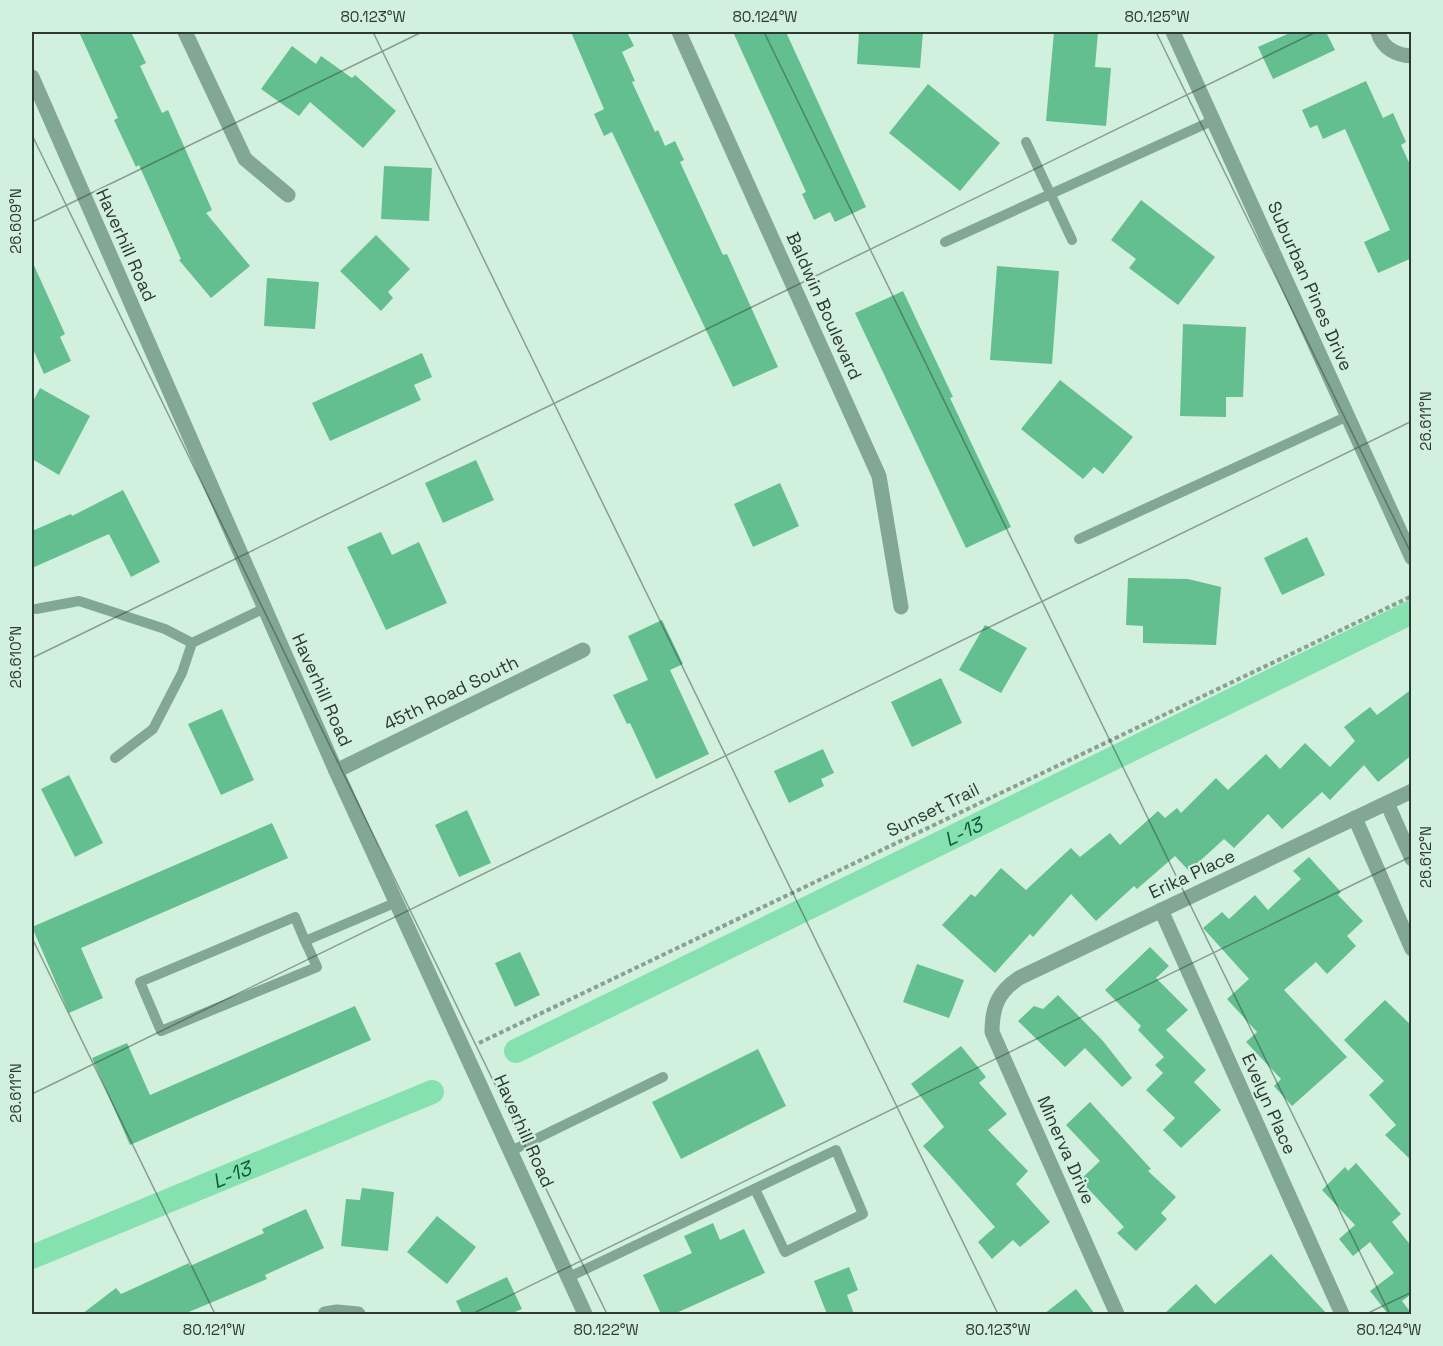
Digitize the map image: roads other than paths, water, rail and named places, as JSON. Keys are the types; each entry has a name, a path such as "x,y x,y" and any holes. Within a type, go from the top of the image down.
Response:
{"street":[{"path":"185,32 246,159 288,195"},
{"name":"Baldwin Boulevard","path":"679,32 879,476 901,607"},
{"name":"Suburban Pines Drive","path":"1173,32 1412,558"},
{"path":"1378,32 1392,52 1412,56"},
{"name":"Haverhill Road","path":"32,76 336,771 585,1314"},
{"name":"45th Road South","path":"336,771 583,650"},
{"name":"Erika Place","path":"996,1000 1005,987 1019,978 1412,791"},
{"path":"1387,803 1412,859"},
{"path":"1355,818 1412,949"},
{"name":"Evelyn Place","path":"1161,910 1342,1314"},
{"name":"Minerva Drive","path":"996,1000 992,1016 992,1032 1117,1314"},
{"path":"325,1314 337,1312 357,1314"}],"lane":[{"path":"945,242 1214,120"},
{"path":"1026,142 1072,240"},
{"path":"1079,539 1348,416"},
{"path":"36,609 79,601 165,629 192,643"},
{"path":"115,759 153,729 182,674 192,643 265,608"},
{"path":"305,941 397,902"},
{"path":"295,917 305,941 317,967 161,1031 140,982 295,917"},
{"path":"511,1151 663,1077"},
{"path":"569,1277 836,1150 863,1214 784,1252 755,1189"}],"waterway":[{"name":"L-13","path":"516,1051 1412,612"},
{"name":"L-13","path":"32,1257 432,1092"}]}
